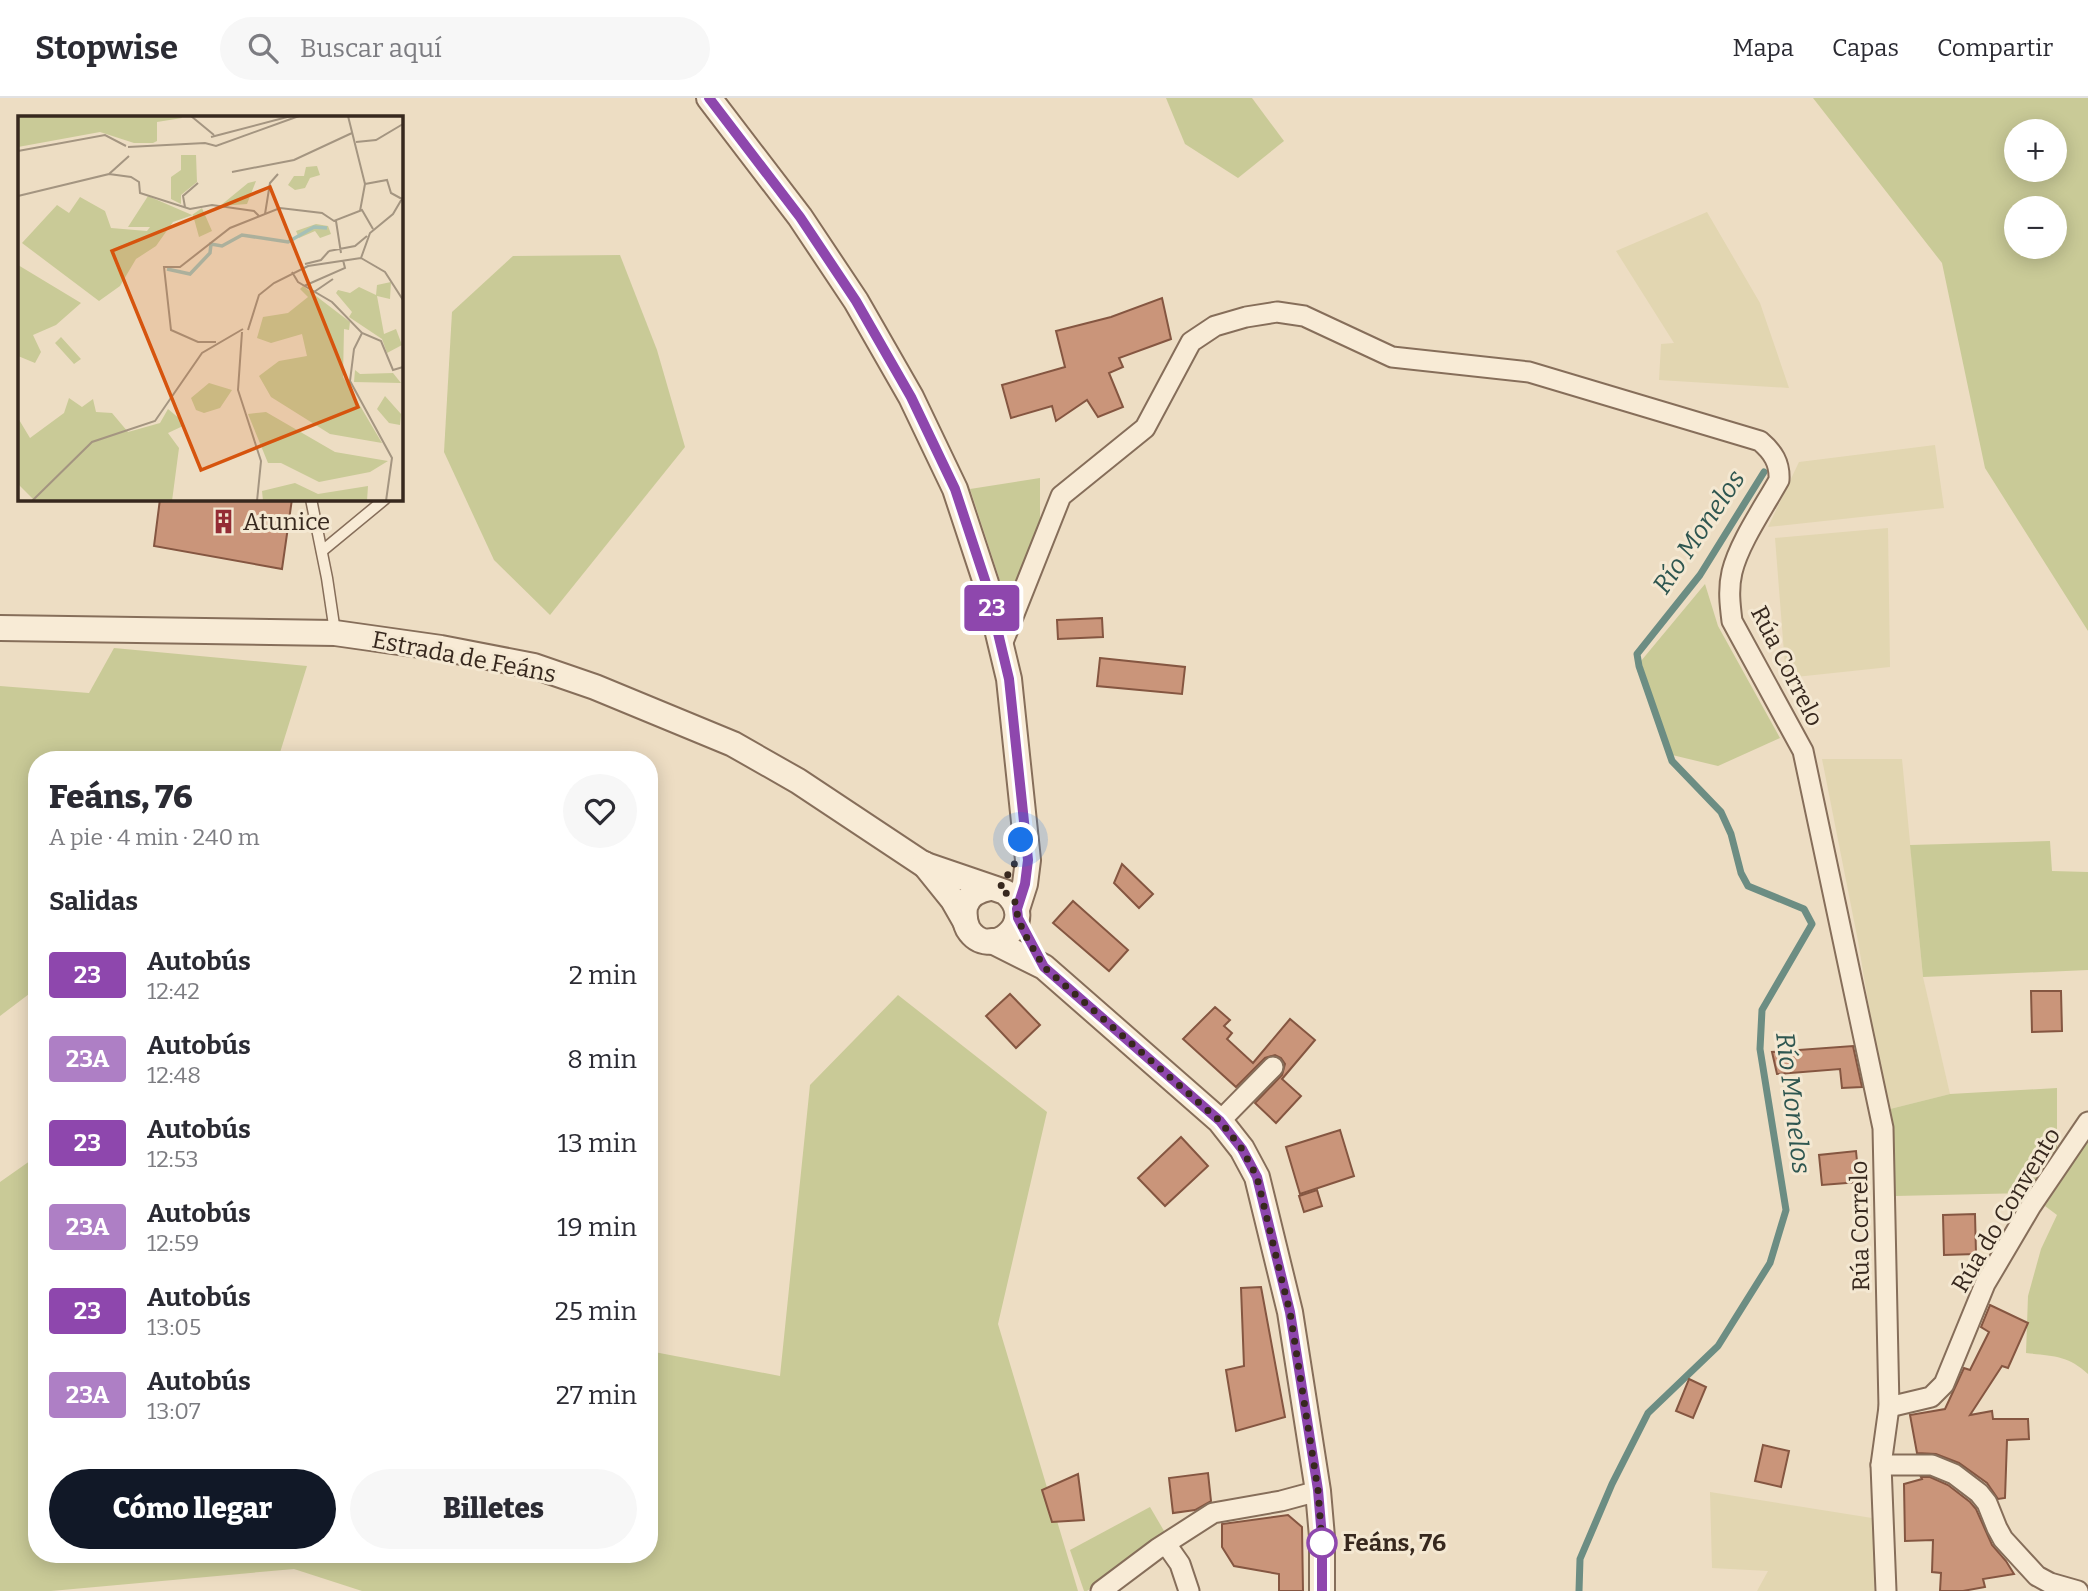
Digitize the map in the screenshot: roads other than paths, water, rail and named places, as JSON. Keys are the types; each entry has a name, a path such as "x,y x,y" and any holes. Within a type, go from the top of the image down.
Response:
{"street":[{"path":"709,98 800,217 856,301 911,397 955,489 986,583 1009,679 1022,784 1028,860 1025,884 1016,925 1006,937 992,942"},
{"name":"Rúa Correlo","path":"1001,647 1061,496 1145,428 1191,342 1215,326 1246,317 1277,312 1304,316 1392,357 1529,372 1760,441 1768,448 1780,468 1779,480 1739,552 1732,572 1729,598 1732,621 1803,751 1883,1128 1889,1407 1881,1465 1886,1591"},
{"name":"Estrada de Feáns","path":"0,628 335,633 441,648 534,666 595,687 733,744 798,781 923,864 1011,896 1044,967"},
{"path":"965,921 967,902 981,890 995,888 1018,858 1024,822"},
{"name":"Estrada de Feáns","path":"923,864 953,900 967,928 978,938 1016,951 1044,967 1220,1121 1242,1149 1257,1177 1290,1312 1318,1490 1324,1588"},
{"path":"1220,1121 1273,1067"},
{"name":"Rúa do Convento","path":"1889,1407 1931,1397 1944,1384 1985,1284 2031,1206 2088,1122"},
{"path":"1881,1465 1932,1465 1954,1474 1979,1493 1987,1503 2003,1539 2037,1576 2050,1583 2078,1591"},
{"path":"1101,1591 1213,1513 1282,1501 1318,1490"},
{"path":"1166,1544 1180,1564 1189,1591"}],"lane":[{"path":"311,500 335,633"},
{"path":"322,551 384,500"}],"waterway":[{"name":"Río Monelos","path":"1579,1591 1580,1559 1612,1484 1648,1413 1718,1346 1770,1263 1786,1210 1760,1049 1762,1010 1812,924 1804,909 1748,886 1741,873 1731,834 1721,812 1672,761 1637,654 1700,575 1764,472"}],"place":[{"name":"Atunice","path":"223,522"},
{"name":"Feáns, 76","path":"1322,1543"}]}
